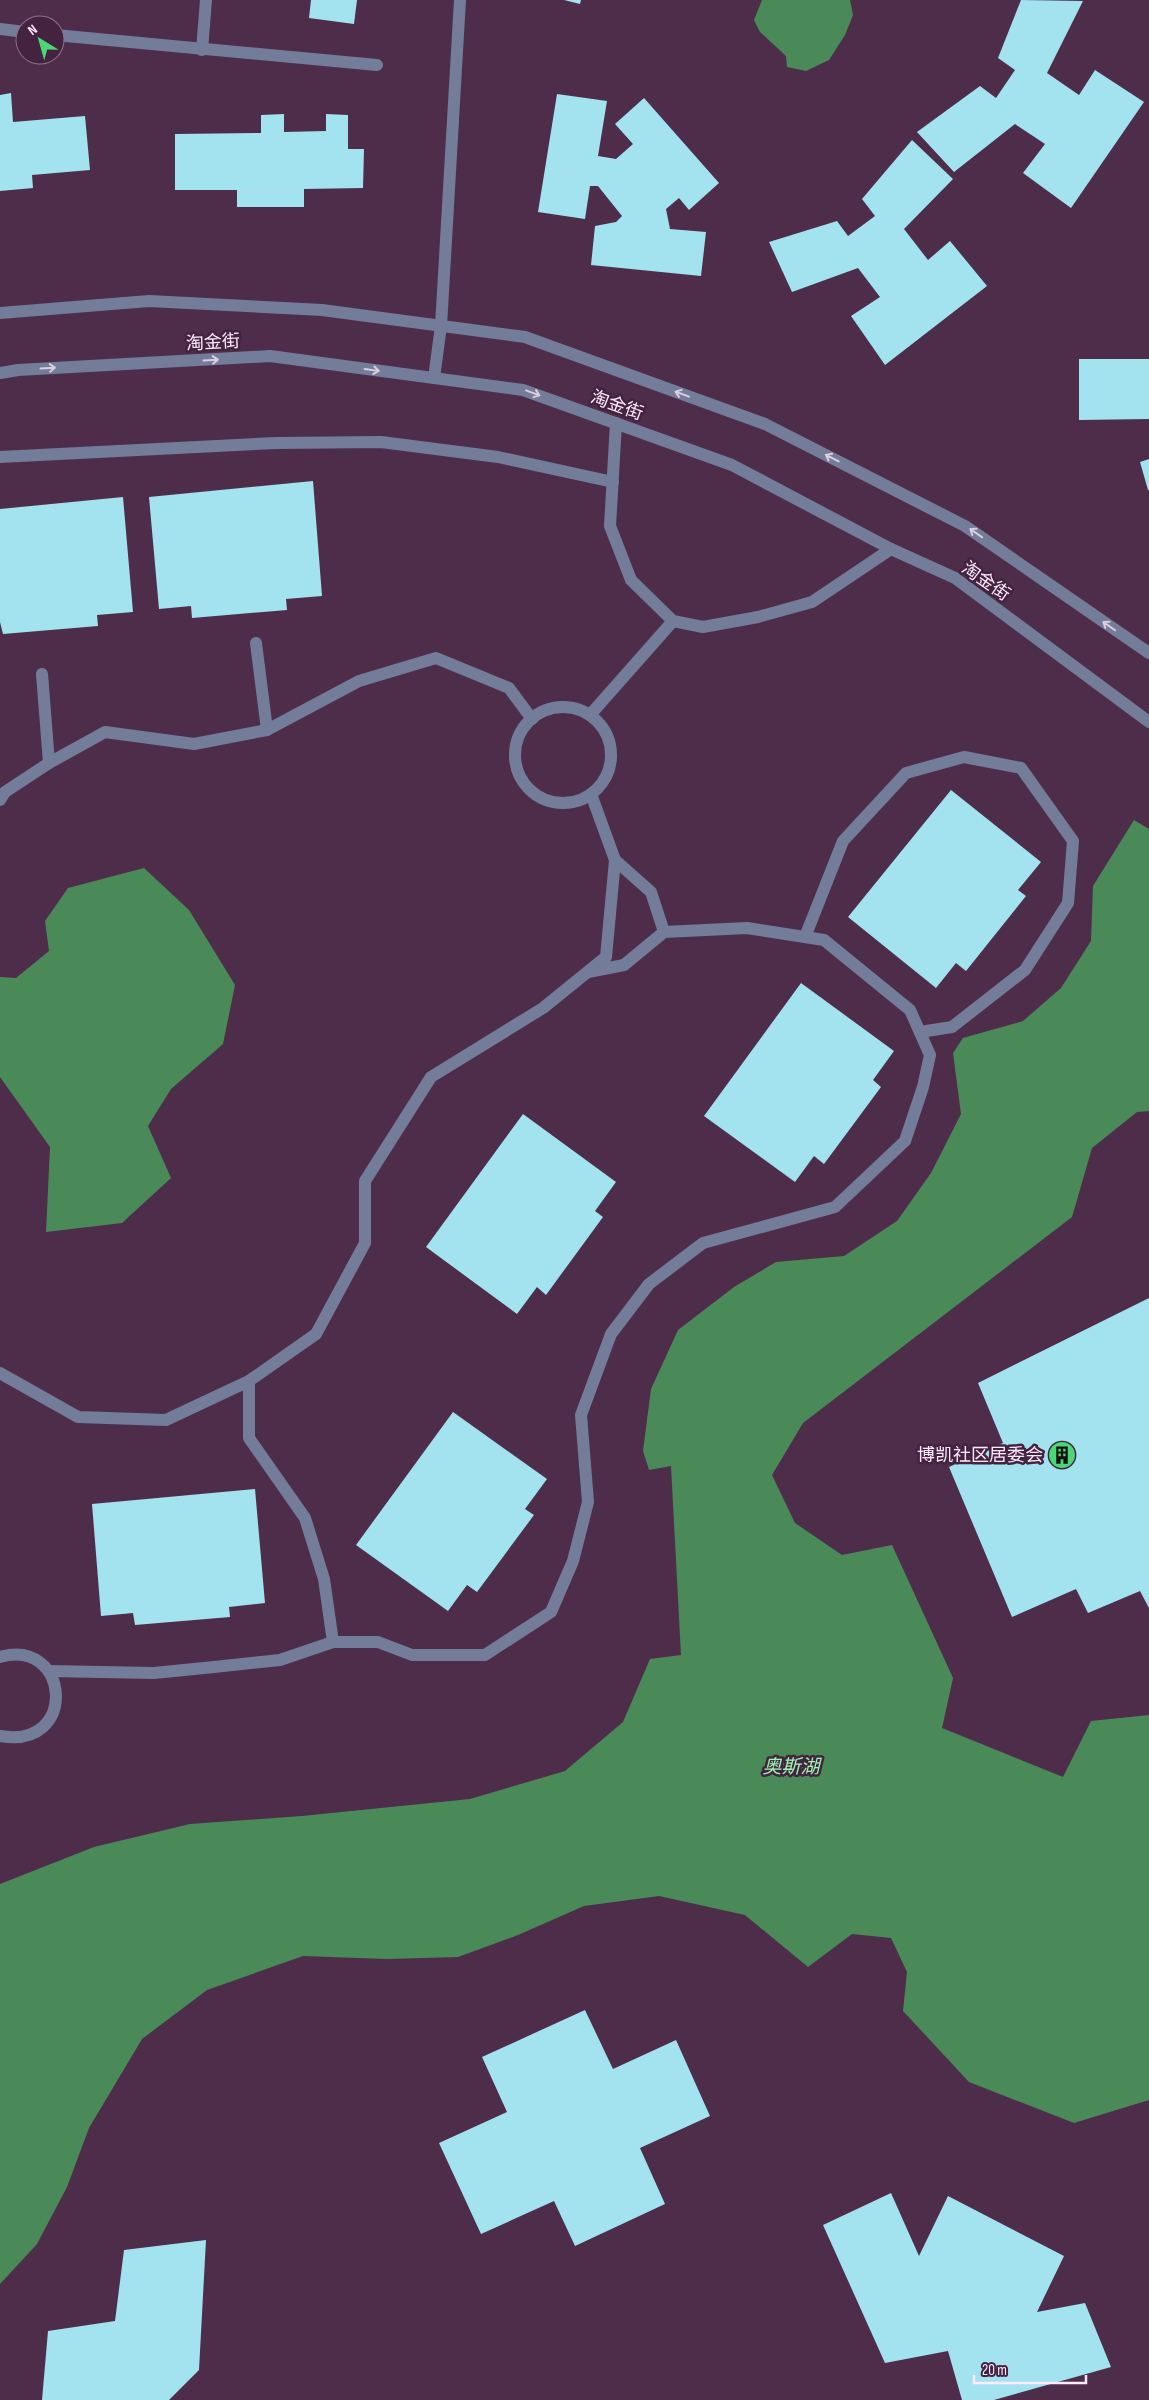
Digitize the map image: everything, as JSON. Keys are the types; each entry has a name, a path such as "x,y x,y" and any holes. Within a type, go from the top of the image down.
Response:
{"street":[{"path":"202,50 206,0"},
{"path":"434,378 441,326 460,0"},
{"path":"0,29 15,31"},
{"path":"65,36 377,65"},
{"name":"淘金街","path":"0,313 149,301 322,310 525,337 765,424 965,526 1149,654"},
{"name":"淘金街","path":"0,373 27,369 270,356 524,390 732,465 891,549 955,578 1149,722"},
{"path":"616,423 610,526 631,580 674,621 703,627 758,617 812,602 891,549"},
{"path":"0,457 267,443 382,442 498,457 613,482"},
{"path":"590,715 674,621"},
{"path":"256,643 267,730"},
{"path":"0,800 5,792 50,763 105,732 194,744 267,730 359,681 436,658 509,688 532,719"},
{"path":"42,674 50,763"},
{"path":"560,707 576,708 590,715 601,726 608,739 611,754 609,770 602,783 591,794 576,802 560,804 544,800 530,791 521,778 515,763 515,746 521,731 532,719 545,710 560,707"},
{"path":"805,937 842,841 906,773 964,757 1021,768 1073,841 1068,903 1025,970 952,1027 920,1032"},
{"path":"0,1373 78,1417 166,1420 249,1381 316,1334 365,1243 365,1181 431,1077 543,1008 606,957 615,860 591,794"},
{"path":"615,860 651,892 664,932"},
{"path":"49,1671 154,1673 214,1667 280,1660 333,1642 378,1642 412,1655 485,1655 550,1612 573,1561 588,1502 581,1415 611,1334 649,1284 703,1243 835,1207 905,1141 923,1087 930,1055 910,1010 824,940 747,928 664,932 624,965 588,972"},
{"path":"249,1381 249,1438 306,1518 324,1579 333,1642"},
{"path":"0,1657 10,1654 24,1655 38,1661 49,1671 55,1684 57,1698 55,1711 48,1722 38,1731 26,1737 0,1736"}],"water":[{"path":"762,0 850,0 853,15 845,35 829,60 806,71 787,67 786,56 760,32 754,20"},
{"name":"奥斯湖","path":"1134,820 1149,829 1149,1111 1137,1112 1092,1148 1072,1217 803,1423 772,1475 795,1523 842,1555 892,1545 953,1678 942,1728 1063,1777 1091,1721 1149,1715 1149,2100 1074,2123 969,2082 903,2011 907,1972 891,1938 852,1934 808,1967 745,1915 659,1896 584,1906 518,1935 458,1957 387,1959 303,1956 207,1990 142,2039 89,2128 67,2187 37,2244 0,2284 0,1884 94,1847 190,1824 302,1816 470,1799 565,1771 623,1722 650,1659 681,1655 671,1466 649,1470 643,1451 651,1389 678,1330 734,1287 776,1262 844,1256 897,1221 931,1173 961,1114 953,1053 963,1038 1023,1021 1061,988 1091,941 1093,886"},
{"path":"144,868 189,910 235,985 223,1044 171,1089 148,1126 171,1178 122,1223 46,1232 50,1147 0,1077 0,977 16,978 49,951 45,921 68,888"}],"building":[{"path":"311,0 357,0 354,24 309,18"},
{"path":"564,0 581,0 580,4"},
{"path":"1021,0 1083,1 1047,73 1079,95 1095,70 1144,102 1071,208 1023,173 1045,144 1015,124 954,172 917,132 980,86 996,98 1015,70 998,58"},
{"path":"11,93 13,122 85,116 90,170 32,175 33,188 0,191 0,95"},
{"path":"557,94 607,101 598,156 616,159 633,144 615,124 644,98 719,183 689,210 679,198 666,209 670,229 706,232 701,276 591,265 595,226 616,222 622,216 598,186 590,186 585,219 538,212"},
{"path":"284,114 284,132 326,131 326,114 348,115 348,149 364,149 363,188 304,189 304,207 237,207 237,190 175,190 175,134 261,133 261,115"},
{"path":"912,140 953,179 904,229 928,260 950,241 987,286 885,365 851,316 880,297 858,268 792,292 769,242 837,221 848,236 875,216 862,199"},
{"path":"1079,359 1149,359 1149,419 1079,420"},
{"path":"1149,459 1149,490 1148,490 1140,462"},
{"path":"313,481 322,596 286,599 287,610 192,618 191,606 159,609 149,497"},
{"path":"123,497 133,612 97,615 98,626 3,634 0,622 0,509"},
{"path":"951,790 1041,862 1018,890 1026,896 966,971 956,963 936,988 848,917"},
{"path":"801,983 894,1051 873,1080 881,1087 824,1164 814,1156 795,1182 704,1116"},
{"path":"523,1114 616,1182 595,1211 603,1217 546,1295 537,1287 517,1314 426,1247"},
{"name":"博凯社区居委会","path":"1149,1298 1149,1608 1140,1591 1088,1613 1076,1589 1012,1617 949,1467 1003,1443 978,1383"},
{"path":"453,1412 547,1479 525,1509 534,1515 477,1592 467,1585 448,1611 356,1545"},
{"path":"255,1489 265,1603 229,1607 230,1617 135,1625 133,1613 101,1616 92,1504"},
{"path":"585,2010 613,2069 676,2040 710,2116 640,2148 665,2204 575,2246 554,2201 481,2234 439,2143 507,2112 482,2057"},
{"path":"891,2193 919,2256 948,2196 1064,2256 1037,2312 1085,2303 1111,2367 994,2400 962,2400 948,2351 885,2363 823,2225"},
{"path":"206,2240 199,2370 169,2400 42,2400 48,2331 115,2321 124,2250"}],"place":[{"name":"博凯社区居委会","path":"1062,1455"}]}
